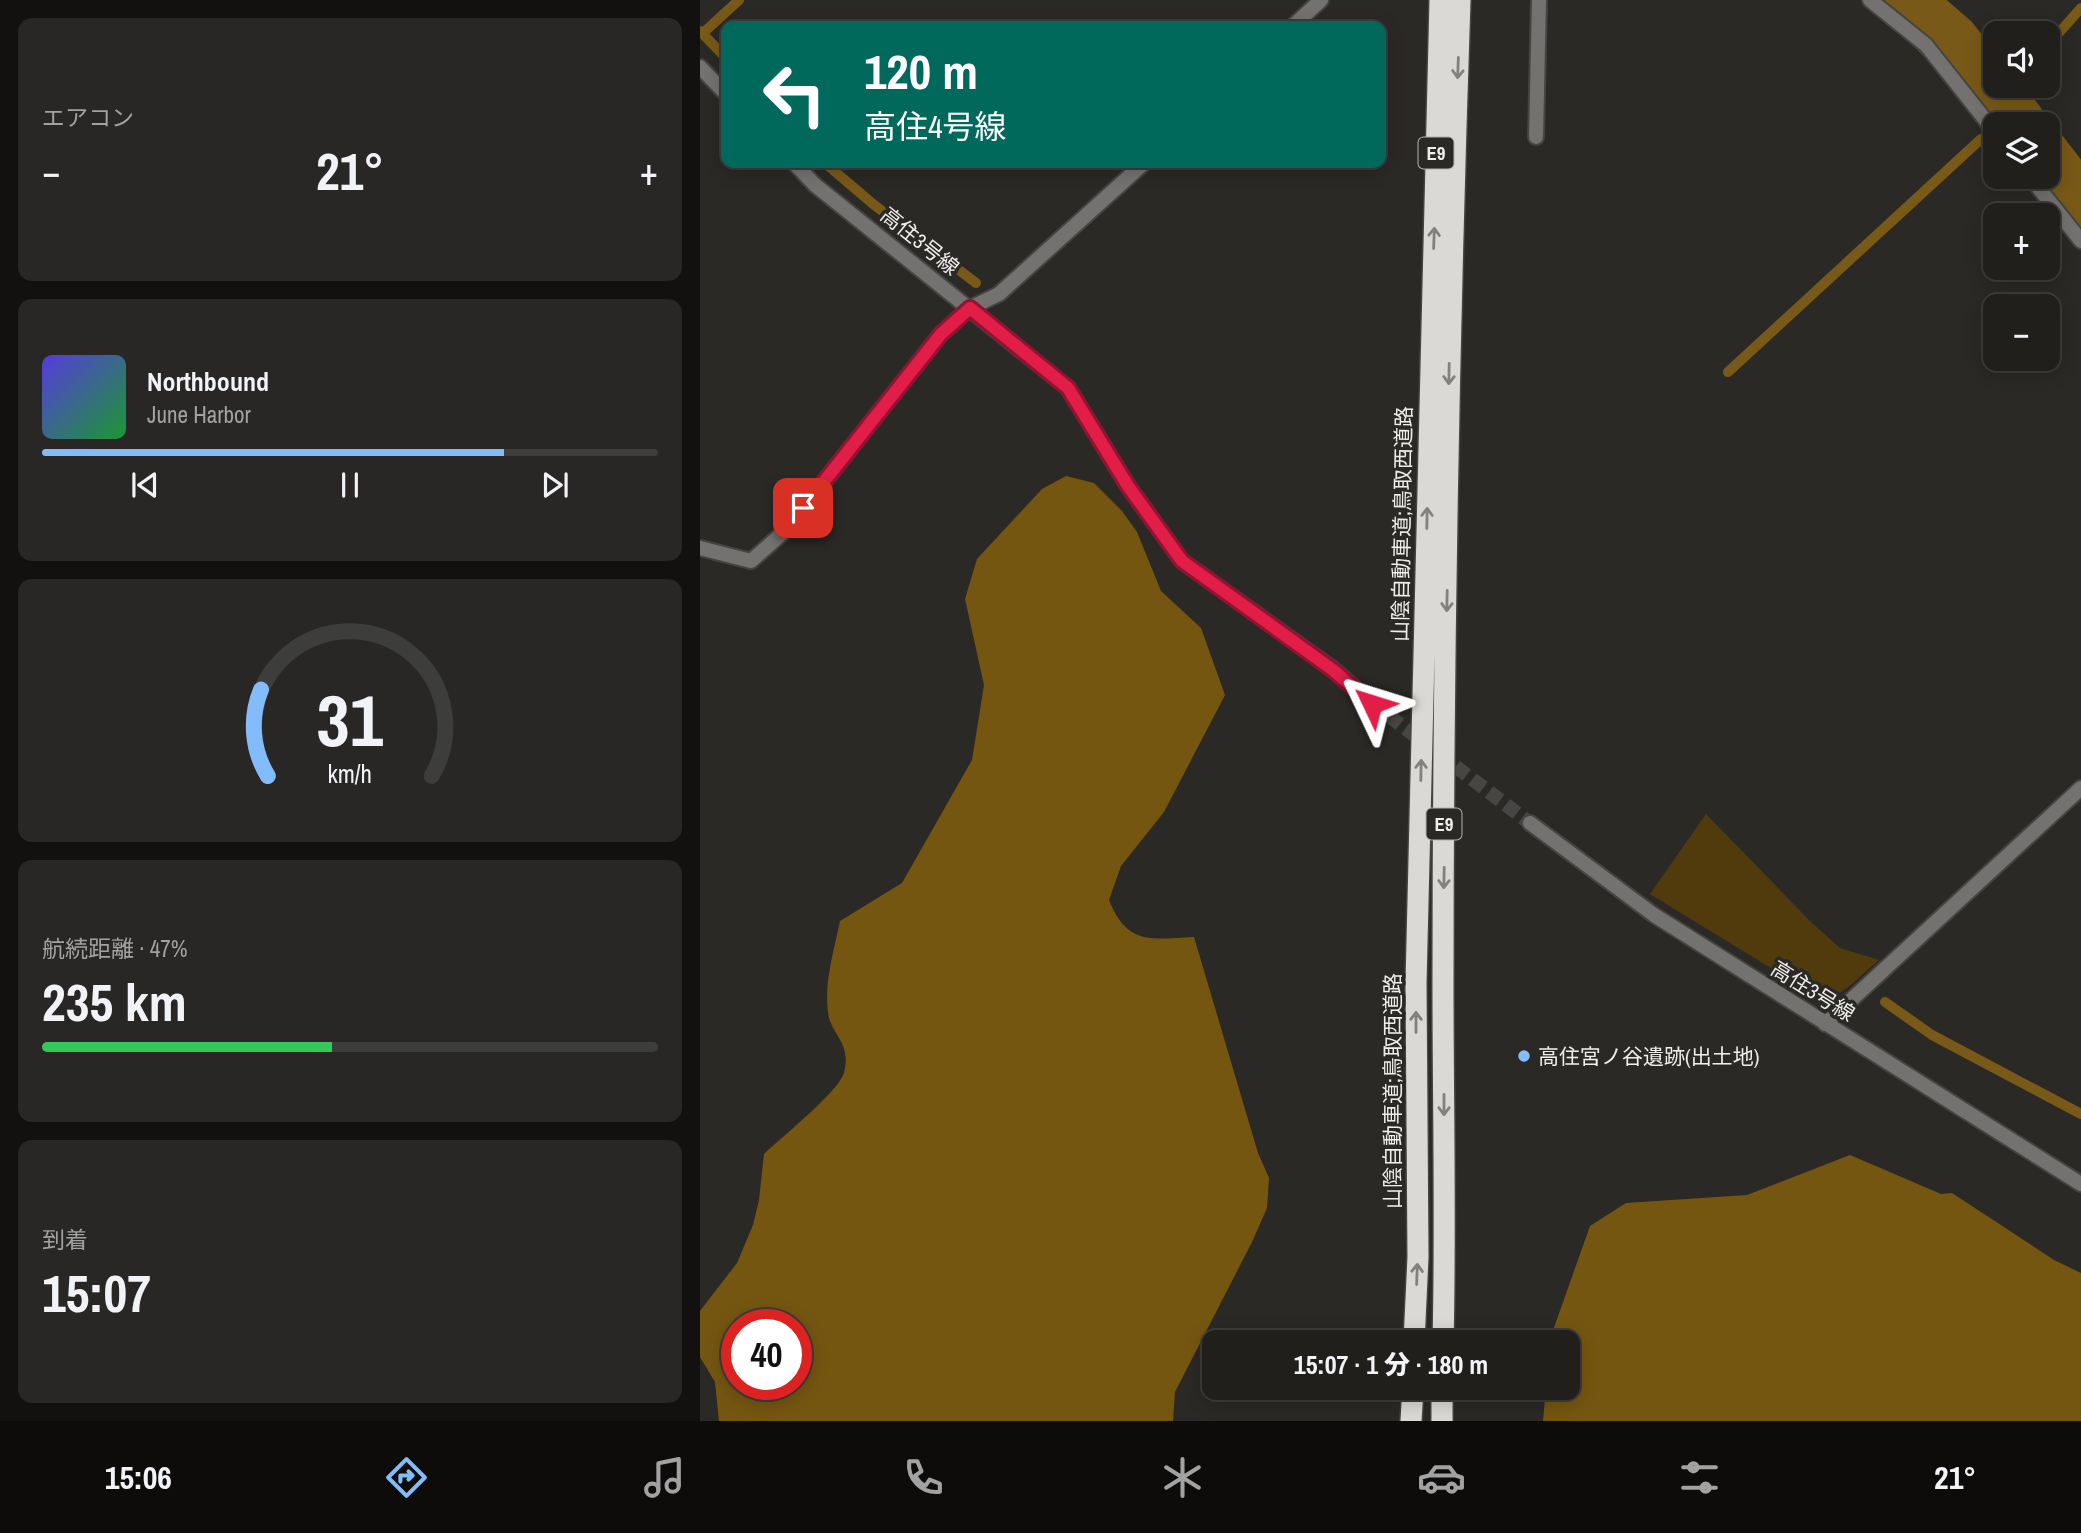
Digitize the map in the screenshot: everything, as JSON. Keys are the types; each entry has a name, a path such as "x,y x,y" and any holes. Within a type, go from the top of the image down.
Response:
{"highway":[{"name":"山陰自動車道;鳥取西道路","path":"1440,0 1443,1330"},
{"name":"山陰自動車道;鳥取西道路","path":"1415,1330 1418,1256 1416,969 1441,306 1460,0"},
{"path":"1411,1421 1412,1400"},
{"path":"1442,1400 1442,1421"}],"street":[{"path":"1298,21 1321,0"},
{"path":"1536,137 1539,0"},
{"path":"1870,0 1926,45 1983,117"},
{"path":"700,67 721,89"},
{"name":"高住3号線","path":"799,168 815,185 1068,388 1128,486 1182,561 1333,670 1372,704"},
{"path":"700,548 751,561 786,530 941,334 970,308 999,294 1138,168"},
{"path":"2040,189 2081,241"},
{"path":"1825,1024 2081,788"},
{"name":"高住3号線","path":"1530,823 1654,915 2081,1184"}],"shaded area":[{"path":"1066,476 1094,483 1122,511 1137,532 1161,591 1201,628 1225,695 1164,812 1121,866 1109,900 1124,925 1142,936 1166,939 1194,937 1258,1153 1269,1178 1267,1208 1207,1330 1202,1330 1202,1339 1175,1392 1173,1421 719,1421 715,1382 700,1357 700,1311 737,1263 753,1225 759,1200 764,1154 821,1103 844,1073 845,1053 830,1020 827,1001 830,967 840,921 902,883 972,760 984,685 965,599 977,559 1042,489"},
{"path":"1706,814 1811,922 1840,948 1879,960 1838,994 1821,999 1650,894"},
{"path":"1850,1155 1941,1194 1952,1193 2054,1260 2081,1273 2081,1421 1543,1421 1545,1400 1580,1400 1580,1330 1553,1330 1590,1226 1626,1203 1747,1195"}],"waterway":[{"path":"703,33 739,0"},
{"path":"1902,0 1934,27 1964,58 2009,112"},
{"path":"1939,0 1968,25 1983,44"},
{"path":"2060,32 2081,8"},
{"path":"700,31 721,53"},
{"path":"2026,98 2037,112"},
{"path":"1728,372 1981,139"},
{"path":"2060,141 2081,168"},
{"path":"831,168 976,283"},
{"path":"2060,179 2081,207"},
{"path":"1885,1002 1932,1035 2081,1114"}],"tunnel":[{"path":"1372,703 1530,823"}],"place":[{"name":"高住宮ノ谷遺跡(出土地)","path":"1524,1056"}],"route":[{"path":"803,508 941,334 970,308 1068,388 1128,486 1182,561 1333,670 1372,704"}]}
